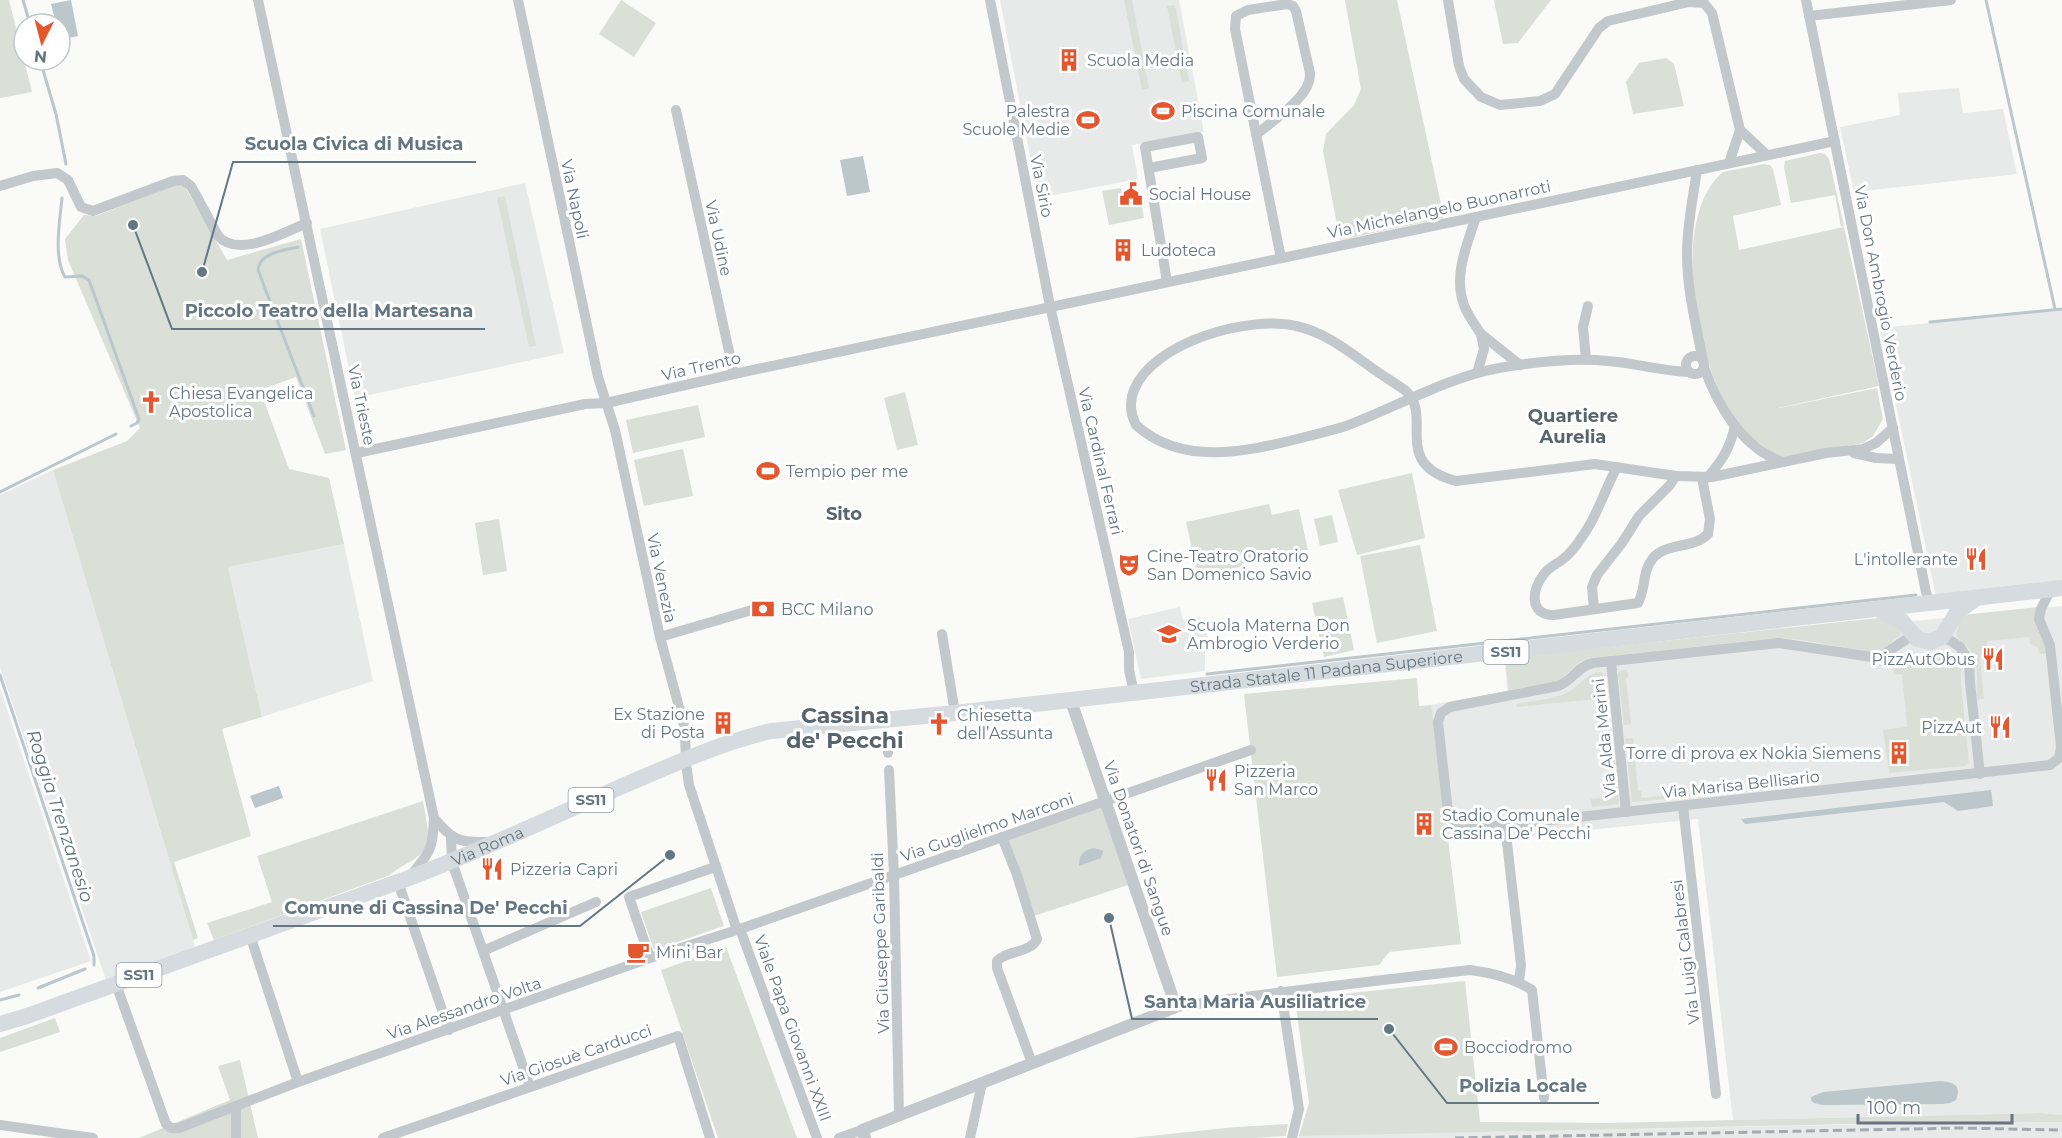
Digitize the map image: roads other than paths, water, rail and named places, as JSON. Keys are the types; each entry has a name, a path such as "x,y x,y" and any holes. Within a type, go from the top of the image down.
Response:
{"main road":[{"name":"Strada Statale 11 Padana Superiore","path":"1134,693 2056,589"},
{"path":"1877,610 1897,618 1918,640 1927,642 1934,641 1944,633 1957,612 1978,597"},
{"path":"1912,632 1910,616 1926,602 1940,606 1946,614 1944,633"},
{"name":"Via Roma","path":"0,1024 452,862 686,759 745,738 779,730 888,731 955,713 1134,693"},
{"name":"Via Roma","path":"0,1034 27,1016"}],"street":[{"name":"Via Trieste","path":"258,0 434,818 433,842 427,855 403,880"},
{"name":"Via Napoli","path":"518,0 598,377 606,403"},
{"name":"Via Sirio","path":"990,0 1050,306"},
{"path":"1448,0 1457,55 1464,79 1481,97 1503,105 1540,101 1555,94 1599,28 1608,21 1689,2 1704,3 1712,13 1740,130 1729,163"},
{"name":"Via Don Ambrogio Verderio","path":"1806,0 1926,602"},
{"path":"1809,16 1951,0"},
{"path":"1256,135 1302,96 1310,83 1310,73 1296,14 1293,6 1287,4 1248,10 1239,14 1235,19 1235,29 1256,135 1281,258"},
{"name":"Via Udine","path":"676,110 734,374"},
{"path":"1740,130 1767,155"},
{"path":"1149,168 1202,158 1198,137 1144,147 1167,282"},
{"name":"Via Michelangelo Buonarroti","path":"1050,306 1834,141"},
{"path":"1697,170 1689,219 1687,256 1696,333 1695,366 1735,426 1766,454 1784,462"},
{"path":"0,186 22,179 57,173 68,180 81,207 93,211 173,181 183,180 190,186 222,241 235,245 256,243 307,223"},
{"path":"1476,217 1461,267 1460,289 1467,311 1481,334 1484,349 1477,373"},
{"name":"Via Trento","path":"357,453 585,404 606,403 1050,306"},
{"name":"Via Cardinal Ferrari","path":"1050,306 1129,652 1129,670 1134,693"},
{"path":"1586,360 1583,327 1588,306"},
{"path":"1695,366 1656,367 1608,360 1586,360 1520,365 1477,373 1412,398 1344,426 1261,448 1228,453 1212,453 1185,448 1157,438 1136,425 1130,405 1132,395 1143,374 1170,351 1237,327 1272,324 1301,327 1337,343 1404,389 1412,398 1416,407 1418,453 1423,461 1435,471 1453,480 1465,481 1499,474 1585,465 1704,478 1826,453 1863,449 1871,446 1893,428"},
{"path":"1481,334 1520,365"},
{"name":"Via Venezia","path":"606,403 615,430 660,637 685,729 689,785 737,930"},
{"path":"1617,467 1584,534 1570,553 1541,578 1535,600 1536,608 1542,613 1554,615 1638,603 1647,569 1656,556 1670,548 1701,540 1708,534 1710,519 1704,478 1728,451 1735,426"},
{"path":"1845,452 1876,458 1899,459"},
{"path":"1594,609 1592,587 1597,575 1622,543 1636,519 1670,486 1676,476"},
{"name":"Via Marisa Bellisario","path":"1611,661 1586,665 1568,681 1558,686 1450,707 1441,713 1438,722 1451,825 1461,830 1980,774 2054,763 2060,756 2061,747 2050,645 2039,619 2041,609 2056,589"},
{"path":"660,637 752,609"},
{"path":"1611,661 1779,643 1872,657 1886,653 1912,632"},
{"path":"1944,633 1960,647 1969,661 1980,774"},
{"path":"942,634 955,713"},
{"name":"Via Alda Merini","path":"1611,661 1626,812"},
{"name":"Via Donatori di Sangue","path":"1071,700 1176,1007"},
{"path":"888,731 888,753"},
{"name":"Via Guglielmo Marconi","path":"737,930 1251,750"},
{"name":"Via Giuseppe Garibaldi","path":"889,770 894,875 899,1115"},
{"name":"Via Luigi Calabresi","path":"1683,806 1716,1094"},
{"path":"434,818 452,837 467,842 497,842"},
{"path":"1505,825 1521,965 1519,981"},
{"path":"452,837 452,862 530,1087"},
{"path":"1002,837 1038,939 1033,946 1002,956 997,961 997,968 1032,1063"},
{"path":"433,842 435,852 452,862"},
{"path":"650,958 629,897 715,867"},
{"path":"403,880 449,1030"},
{"path":"483,951 596,902"},
{"name":"Via Alessandro Volta","path":"116,984 167,1126 182,1128 298,1083 650,958 737,930"},
{"name":"Viale Papa Giovanni XXIII","path":"737,930 810,1138"},
{"name":"Viale Papa Giovanni XXIII","path":"737,930 817,1138"},
{"path":"250,935 298,1083"},
{"path":"839,1138 863,1134 899,1115 1176,1007 1281,991 1470,970 1519,981 1532,990 1544,1098"},
{"path":"1281,991 1299,1109 1292,1138"},
{"name":"Via Giosuè Carducci","path":"383,1138 678,1036 710,1138"},
{"path":"970,1138 982,1083"},
{"path":"236,1107 236,1138"},
{"path":"0,1125 93,1138"}],"waterway":[{"name":"Roggia Trenzanesio","path":"23,0 26,12"},
{"path":"1986,0 2055,309"},
{"name":"Roggia Trenzanesio","path":"44,72 56,114 66,164"},
{"name":"Roggia Trenzanesio","path":"62,198 58,238 61,269 65,277 82,276 89,280 139,419 131,426"},
{"path":"298,247 267,256 259,264 258,270 314,416"},
{"path":"1930,322 2062,309"},
{"name":"Roggia Trenzanesio","path":"0,492 116,434"},
{"path":"1207,674 1916,595"},
{"name":"Roggia Trenzanesio","path":"0,675 94,956 94,965"},
{"name":"Roggia Trenzanesio","path":"38,988 85,969"},
{"name":"Roggia Trenzanesio","path":"0,1000 19,995"}],"railway":[{"path":"1455,1138 1959,1128 2062,1130"}],"place":[{"name":"Scuola Media","path":"1069,60"},
{"name":"Piscina Comunale","path":"1163,111"},
{"name":"Palestra Scuole Medie","path":"1088,120"},
{"name":"Social House","path":"1131,194"},
{"name":"Piccolo Teatro della Martesana","path":"133,225"},
{"name":"Ludoteca","path":"1123,250"},
{"name":"Scuola Civica di Musica","path":"202,272"},
{"name":"Chiesa Evangelica Apostolica","path":"151,402"},
{"name":"Tempio per me","path":"768,471"},
{"name":"L'intollerante","path":"1976,559"},
{"name":"Cine-Teatro Oratorio San Domenico Savio","path":"1129,565"},
{"name":"BCC Milano","path":"763,609"},
{"name":"Scuola Materna Don Ambrogio Verderio","path":"1169,634"},
{"name":"PizzAutObus","path":"1993,659"},
{"name":"Ex Stazione di Posta","path":"723,723"},
{"name":"Chiesetta dell’Assunta","path":"939,724"},
{"name":"PizzAut","path":"2000,727"},
{"name":"Torre di prova ex Nokia Siemens","path":"1899,753"},
{"name":"Pizzeria San Marco","path":"1216,780"},
{"name":"Stadio Comunale Cassina De' Pecchi","path":"1424,824"},
{"name":"Comune di Cassina De' Pecchi","path":"670,855"},
{"name":"Pizzeria Capri","path":"492,869"},
{"name":"Santa Maria Ausiliatrice","path":"1109,918"},
{"name":"Mini Bar","path":"638,952"},
{"name":"Polizia Locale","path":"1389,1029"},
{"name":"Bocciodromo","path":"1446,1047"}],"district":[{"name":"Quartiere Aurelia","path":"1573,426"},
{"name":"Sito","path":"844,514"},
{"name":"Cassina de' Pecchi","path":"845,728"}]}
